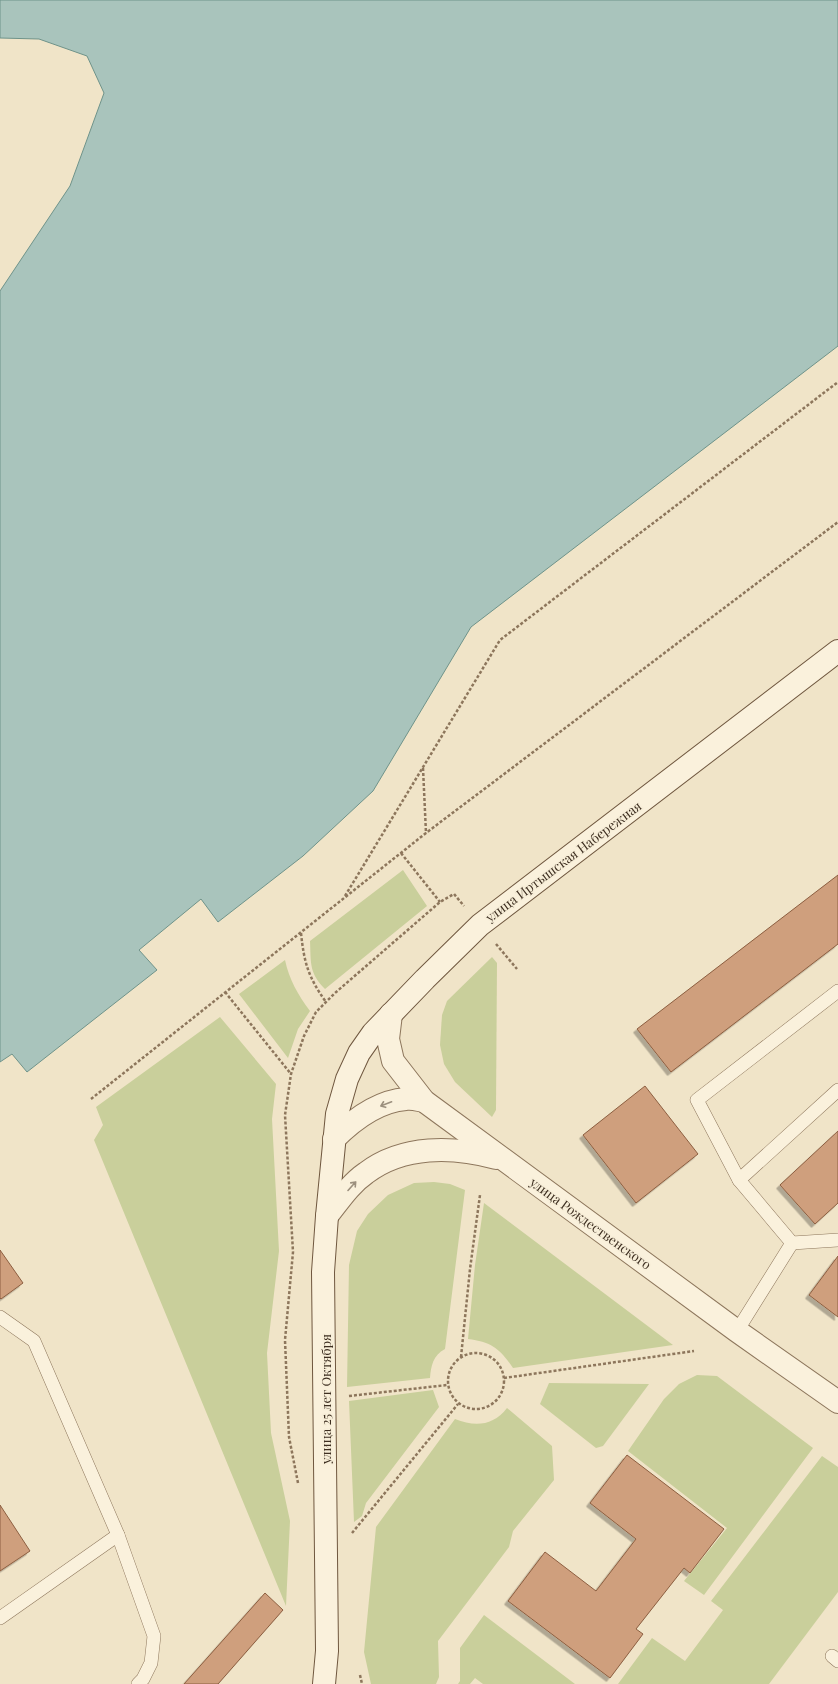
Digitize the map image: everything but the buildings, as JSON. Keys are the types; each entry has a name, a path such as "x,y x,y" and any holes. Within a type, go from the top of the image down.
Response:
{"main road":[{"name":"улица Иртышская Набережная","path":"337,1114 347,1079 359,1053 373,1033 480,925 838,651"},
{"name":"улица Рождественского","path":"391,1014 388,1039 393,1061 424,1101 737,1331 838,1402"},
{"path":"334,1139 350,1123 389,1102 407,1099 424,1101"},
{"name":"улица 25 лет Октября","path":"324,1684 327,1643 323,1272 337,1114"},
{"path":"327,1216 354,1183 366,1172 381,1163 397,1157 416,1152 438,1149 462,1151 505,1160"}],"lane":[{"path":"792,1243 739,1180 697,1100 838,991"},
{"path":"739,1180 838,1090"},
{"path":"792,1243 838,1240"},
{"path":"737,1331 792,1243"},
{"path":"0,1317 34,1341 118,1535 154,1636 151,1663 143,1679 138,1684"},
{"path":"0,1618 118,1535"}],"path":[{"path":"344,898 500,640 838,382"},
{"path":"91,1099 426,833 838,522"},
{"path":"423,766 426,833"},
{"path":"401,853 440,902"},
{"path":"301,932 304,960 314,986 326,1002"},
{"path":"225,992 291,1074"},
{"path":"461,1357 470,1269 480,1195"},
{"path":"504,1378 694,1351"},
{"path":"472,1353 483,1354 493,1359 500,1367 504,1378 503,1389 498,1398 490,1406 479,1409 468,1408 458,1404 451,1395 447,1385 448,1374 453,1364 461,1357 472,1353"},
{"path":"344,1396 447,1385"},
{"path":"351,1535 458,1404"},
{"path":"360,1675 362,1684"}],"green space":[{"path":"403,870 427,906 325,989 313,973 310,941"},
{"path":"492,957 497,963 496,1110 492,1117 455,1082 444,1064 440,1045 442,1015 447,1001"},
{"path":"285,960 294,987 310,1011 298,1029 288,1058 239,994"},
{"path":"220,1017 276,1084 272,1119 279,1251 267,1353 271,1433 290,1521 286,1606 94,1140 103,1125 96,1107"},
{"path":"434,1182 450,1184 465,1190 445,1349 438,1354 433,1361 430,1378 347,1387 349,1265 357,1231 368,1214 388,1195 414,1183"},
{"path":"484,1203 673,1345 513,1368 499,1351 489,1344 468,1339 475,1265"},
{"path":"697,1375 717,1376 813,1448 704,1595 684,1581 727,1528 628,1451 664,1399 679,1384"},
{"path":"549,1383 649,1384 603,1446 596,1448 540,1404"},
{"path":"433,1390 439,1407 366,1503 362,1516 354,1522 349,1401"},
{"path":"507,1408 552,1446 554,1480 513,1531 509,1547 438,1641 439,1677 436,1684 371,1684 364,1652 376,1527 455,1419 462,1422 477,1424 490,1422 502,1414"},
{"path":"822,1456 838,1467 838,1592 769,1684 618,1684 652,1638 685,1661 723,1610 711,1601"},
{"path":"484,1615 575,1684 483,1684 475,1678 470,1684 458,1684 460,1681 460,1648"}],"water":[{"path":"0,0 838,0 838,346 471,627 373,791 303,856 218,922 201,899 139,950 157,970 27,1072 12,1054 0,1062 0,291 70,186 104,93 87,56 39,39 0,38"}]}
